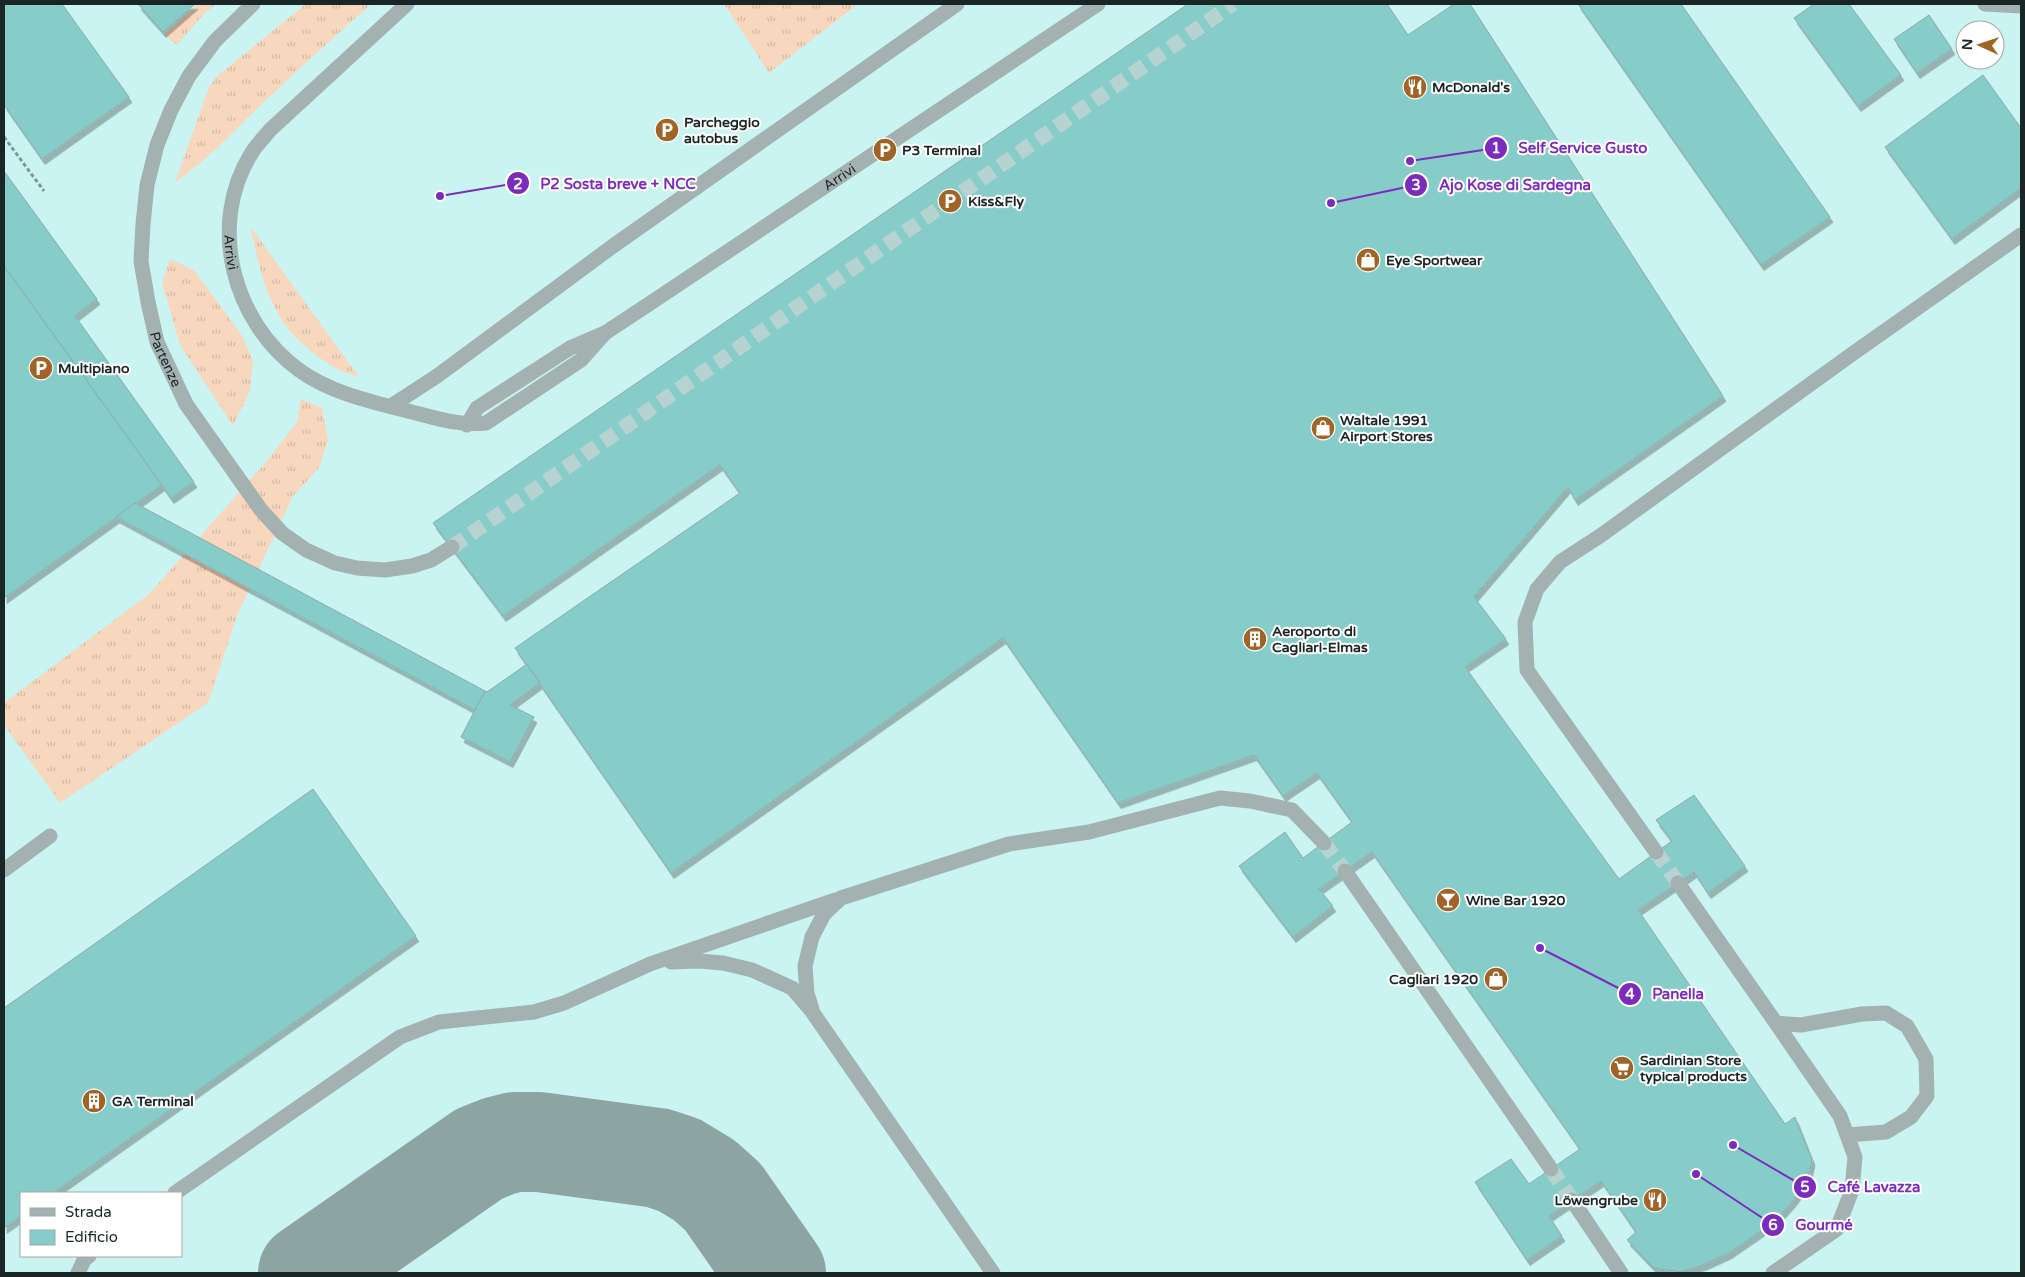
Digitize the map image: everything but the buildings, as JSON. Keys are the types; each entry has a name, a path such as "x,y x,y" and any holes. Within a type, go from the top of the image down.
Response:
{"lane":[{"name":"Partenze","path":"252,4 215,41 189,76 157,145 147,185 141,261 157,342 186,404 260,510 282,533 306,550 335,563 357,568 385,570 412,566 431,560 452,547"},
{"name":"Arrivi","path":"407,4 270,130 251,154 239,180 232,204 229,236 236,283 246,308 262,335 299,370 330,387 361,399 467,425 486,423 581,360 605,333 1098,4"},
{"path":"391,406 437,376 613,246 956,4"},
{"path":"1985,4 2021,6"},
{"path":"1656,852 1527,670 1525,622 1537,589 1560,562 1600,536 2021,235"},
{"path":"176,1192 400,1037 439,1022 534,1012 564,1003 650,964 841,898 1009,844 1089,832 1220,798 1250,801 1292,810 1324,843"},
{"path":"4,870 50,836"},
{"path":"1345,871 1551,1169"},
{"path":"1678,883 1840,1116 1855,1157 1852,1190 1837,1229 1773,1273"},
{"path":"813,1013 807,993 804,966 812,938 824,914 841,898"},
{"path":"650,964 699,961 723,963 752,970 792,988 813,1013 994,1273"},
{"path":"1776,1023 1801,1025 1862,1014 1886,1013 1907,1026 1926,1059 1927,1096 1911,1117 1886,1132 1847,1134"},
{"path":"1572,1200 1621,1273"},
{"path":"78,1273 87,1257"}],"path":[{"path":"4,136 44,191"}],"shaded area":[{"name":"Aeroporto di Cagliari-Elmas","path":"4,4 2021,4 2021,1273 4,1273"}],"green space":[{"path":"198,4 216,4 203,15 177,45 164,35"},
{"path":"306,4 371,4 277,90 210,155 175,182 209,87 217,76"},
{"path":"724,4 858,4 769,73"},
{"path":"250,226 359,377 340,370 323,360 297,339 285,325 276,311 263,279"},
{"path":"170,259 194,270 243,337 253,361 250,391 233,426 180,345 162,283"},
{"path":"301,399 322,408 328,440 319,468 293,496 237,616 208,703 60,803 4,725 4,703 149,594 265,463 297,422"}],"taxiway":[{"path":"308,1273 479,1154 515,1142 539,1142 658,1158 679,1165 704,1180 723,1197 776,1273"}],"tunnel":[{"path":"452,547 1233,4"},
{"path":"1324,843 1345,871"},
{"path":"1656,852 1678,883"},
{"path":"1551,1169 1572,1200"}],"place":[{"name":"McDonald's","path":"1415,87"},
{"name":"Parcheggio autobus","path":"667,130"},
{"name":"P3 Terminal","path":"885,150"},
{"name":"Self Service Gusto","path":"1410,161"},
{"name":"P2 Sosta breve + NCC","path":"440,196"},
{"name":"Kiss&Fly","path":"950,201"},
{"name":"Ajo Kose di Sardegna","path":"1331,203"},
{"name":"Eye Sportwear","path":"1368,260"},
{"name":"Multipiano","path":"41,368"},
{"name":"Waltale 1991 Airport Stores","path":"1323,428"},
{"name":"Aeroporto di Cagliari-Elmas","path":"1255,639"},
{"name":"Wine Bar 1920","path":"1448,900"},
{"name":"Panella","path":"1540,948"},
{"name":"Cagliari 1920","path":"1496,979"},
{"name":"Sardinian Store typical products","path":"1622,1068"},
{"name":"GA Terminal","path":"94,1101"},
{"name":"Café Lavazza","path":"1733,1145"},
{"name":"Gourmé","path":"1696,1174"},
{"name":"Löwengrube","path":"1655,1200"}]}
